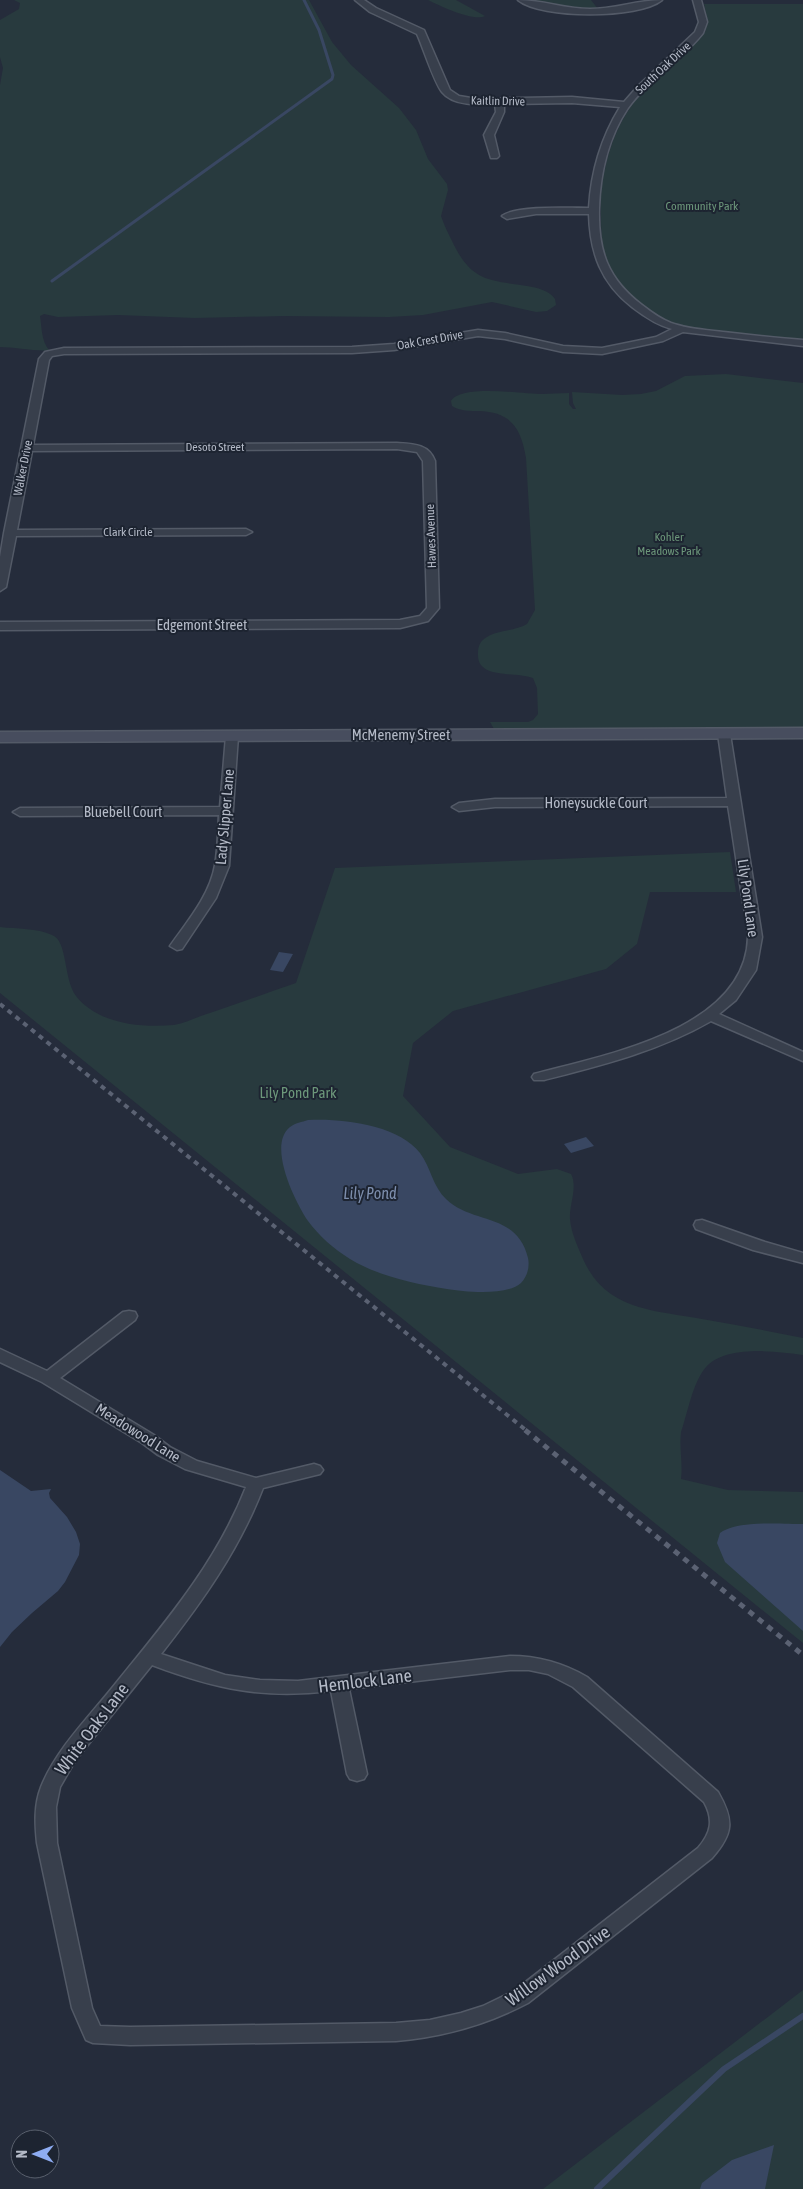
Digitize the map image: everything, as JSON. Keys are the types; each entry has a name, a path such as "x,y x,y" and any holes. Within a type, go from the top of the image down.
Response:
{"street":[{"name":"Kaitlin Drive","path":"359,0 373,10 420,32 450,96 473,102 572,100 626,105"},
{"path":"522,0 551,8 587,11 629,8 658,0"},
{"name":"South Oak Drive","path":"682,329 655,319 625,297 611,282 602,265 596,236 594,211 599,176 608,139 626,105 652,76 699,33 703,18 697,0"},
{"path":"494,156 489,135 500,112 499,102"},
{"path":"507,216 533,211 594,211"},
{"path":"682,329 803,343"},
{"name":"Oak Crest Drive","path":"51,353 357,350 397,346 478,332 506,336 559,349 592,351 616,349 659,339 682,329"},
{"name":"Walker Drive","path":"0,587 44,359 51,353"},
{"name":"Desoto Street","path":"27,448 404,447"},
{"name":"Hawes Avenue","path":"404,447 421,450 429,458 433,605 432,612 426,618 404,624"},
{"name":"Clark Circle","path":"10,533 246,532"},
{"name":"Edgemont Street","path":"0,626 404,624"},
{"name":"Lily Pond Lane","path":"539,1077 659,1041 681,1032 710,1015 729,998 748,969 754,951 753,922 724,734"},
{"name":"McMenemy Street","path":"0,737 803,734"},
{"name":"Lady Slipper Lane","path":"177,946 203,908 218,881 224,855 232,736"},
{"name":"Honeysuckle Court","path":"459,807 495,803 734,802"},
{"name":"Bluebell Court","path":"20,812 226,811"},
{"path":"710,1015 803,1057"},
{"path":"702,1225 759,1246 803,1258"},
{"path":"48,1378 129,1316"},
{"name":"Meadowood Lane","path":"0,1355 48,1378 191,1465 256,1484 314,1470"},
{"name":"White Oaks Lane","path":"93,2034 82,2008 47,1843 44,1816 47,1796 55,1775 68,1756 200,1591 224,1554 245,1516 256,1484"},
{"name":"Hemlock Lane","path":"148,1656 193,1673 225,1682 260,1687 298,1688 527,1662 547,1665 564,1672 580,1682"},
{"name":"Willow Wood Drive","path":"93,2034 258,2034 429,2030 463,2023 494,2012 521,1997 706,1853 715,1842 720,1829 718,1810 711,1797 580,1682"},
{"path":"339,1684 357,1774"}],"green space":[{"path":"14,0 309,0 332,42 351,65 399,108 416,130 428,159 447,184 448,190 441,216 452,241 466,264 474,271 491,280 546,291 555,299 556,305 547,311 536,312 492,302 423,315 389,317 283,316 195,318 118,315 58,317 44,314 40,316 43,338 49,350 0,347 0,85 3,68 0,57 0,20 19,9 20,3"},
{"path":"428,0 456,0 485,16 473,17 465,15"},
{"path":"527,0 591,0 598,9 586,10"},
{"name":"Community Park","path":"704,4 803,4 803,340 696,329 668,321 648,310 629,296 614,278 603,250 602,189 615,135 621,122 636,100 705,32 708,22"},
{"name":"Kohler Meadows Park","path":"726,374 803,383 803,728 494,729 490,722 528,722 533,720 538,714 537,688 533,678 490,671 479,662 478,654 478,649 483,640 497,633 527,624 535,610 526,458 521,438 507,418 490,412 458,409 452,406 451,401 457,396 479,391 542,394 569,393 569,404 573,409 576,409 573,403 572,392 622,395 641,394 656,391 685,376"},
{"name":"Lily Pond Park","path":"730,852 736,892 650,892 637,944 606,969 453,1011 413,1043 403,1096 450,1147 518,1174 557,1169 571,1174 574,1185 570,1219 575,1240 593,1276 605,1289 618,1298 649,1310 803,1338 803,1355 766,1351 739,1352 715,1360 706,1367 697,1382 691,1398 681,1432 680,1444 681,1479 728,1490 803,1492 803,1643 0,993 0,927 40,931 57,939 61,945 69,980 76,996 96,1013 134,1025 174,1025 296,983 335,868"},
{"path":"803,1990 803,2189 543,2189"}],"water":[{"path":"279,952 293,954 283,972 270,970"},
{"name":"Lily Pond","path":"308,1120 337,1120 369,1125 411,1143 424,1159 438,1189 446,1199 469,1213 493,1221 514,1233 522,1243 529,1261 523,1281 515,1287 506,1290 475,1292 447,1289 385,1275 361,1265 338,1251 308,1221 296,1201 282,1160 281,1147 284,1135 290,1127"},
{"path":"586,1137 594,1146 571,1153 564,1144"},
{"path":"0,1470 31,1491 51,1489 49,1493 50,1498 67,1517 76,1532 80,1544 79,1555 65,1582 58,1591 12,1632 0,1647"},
{"path":"748,1524 803,1524 803,1631 725,1562 717,1543 720,1533 737,1526"},
{"path":"774,2145 765,2189 700,2189 702,2183 732,2160"}],"waterway":[{"path":"52,281 332,79 333,75 319,30 304,0"},
{"path":"597,2189 724,2069 803,2016"}],"railway":[{"path":"0,1004 527,1431"},
{"path":"525,1430 803,1655"}]}
